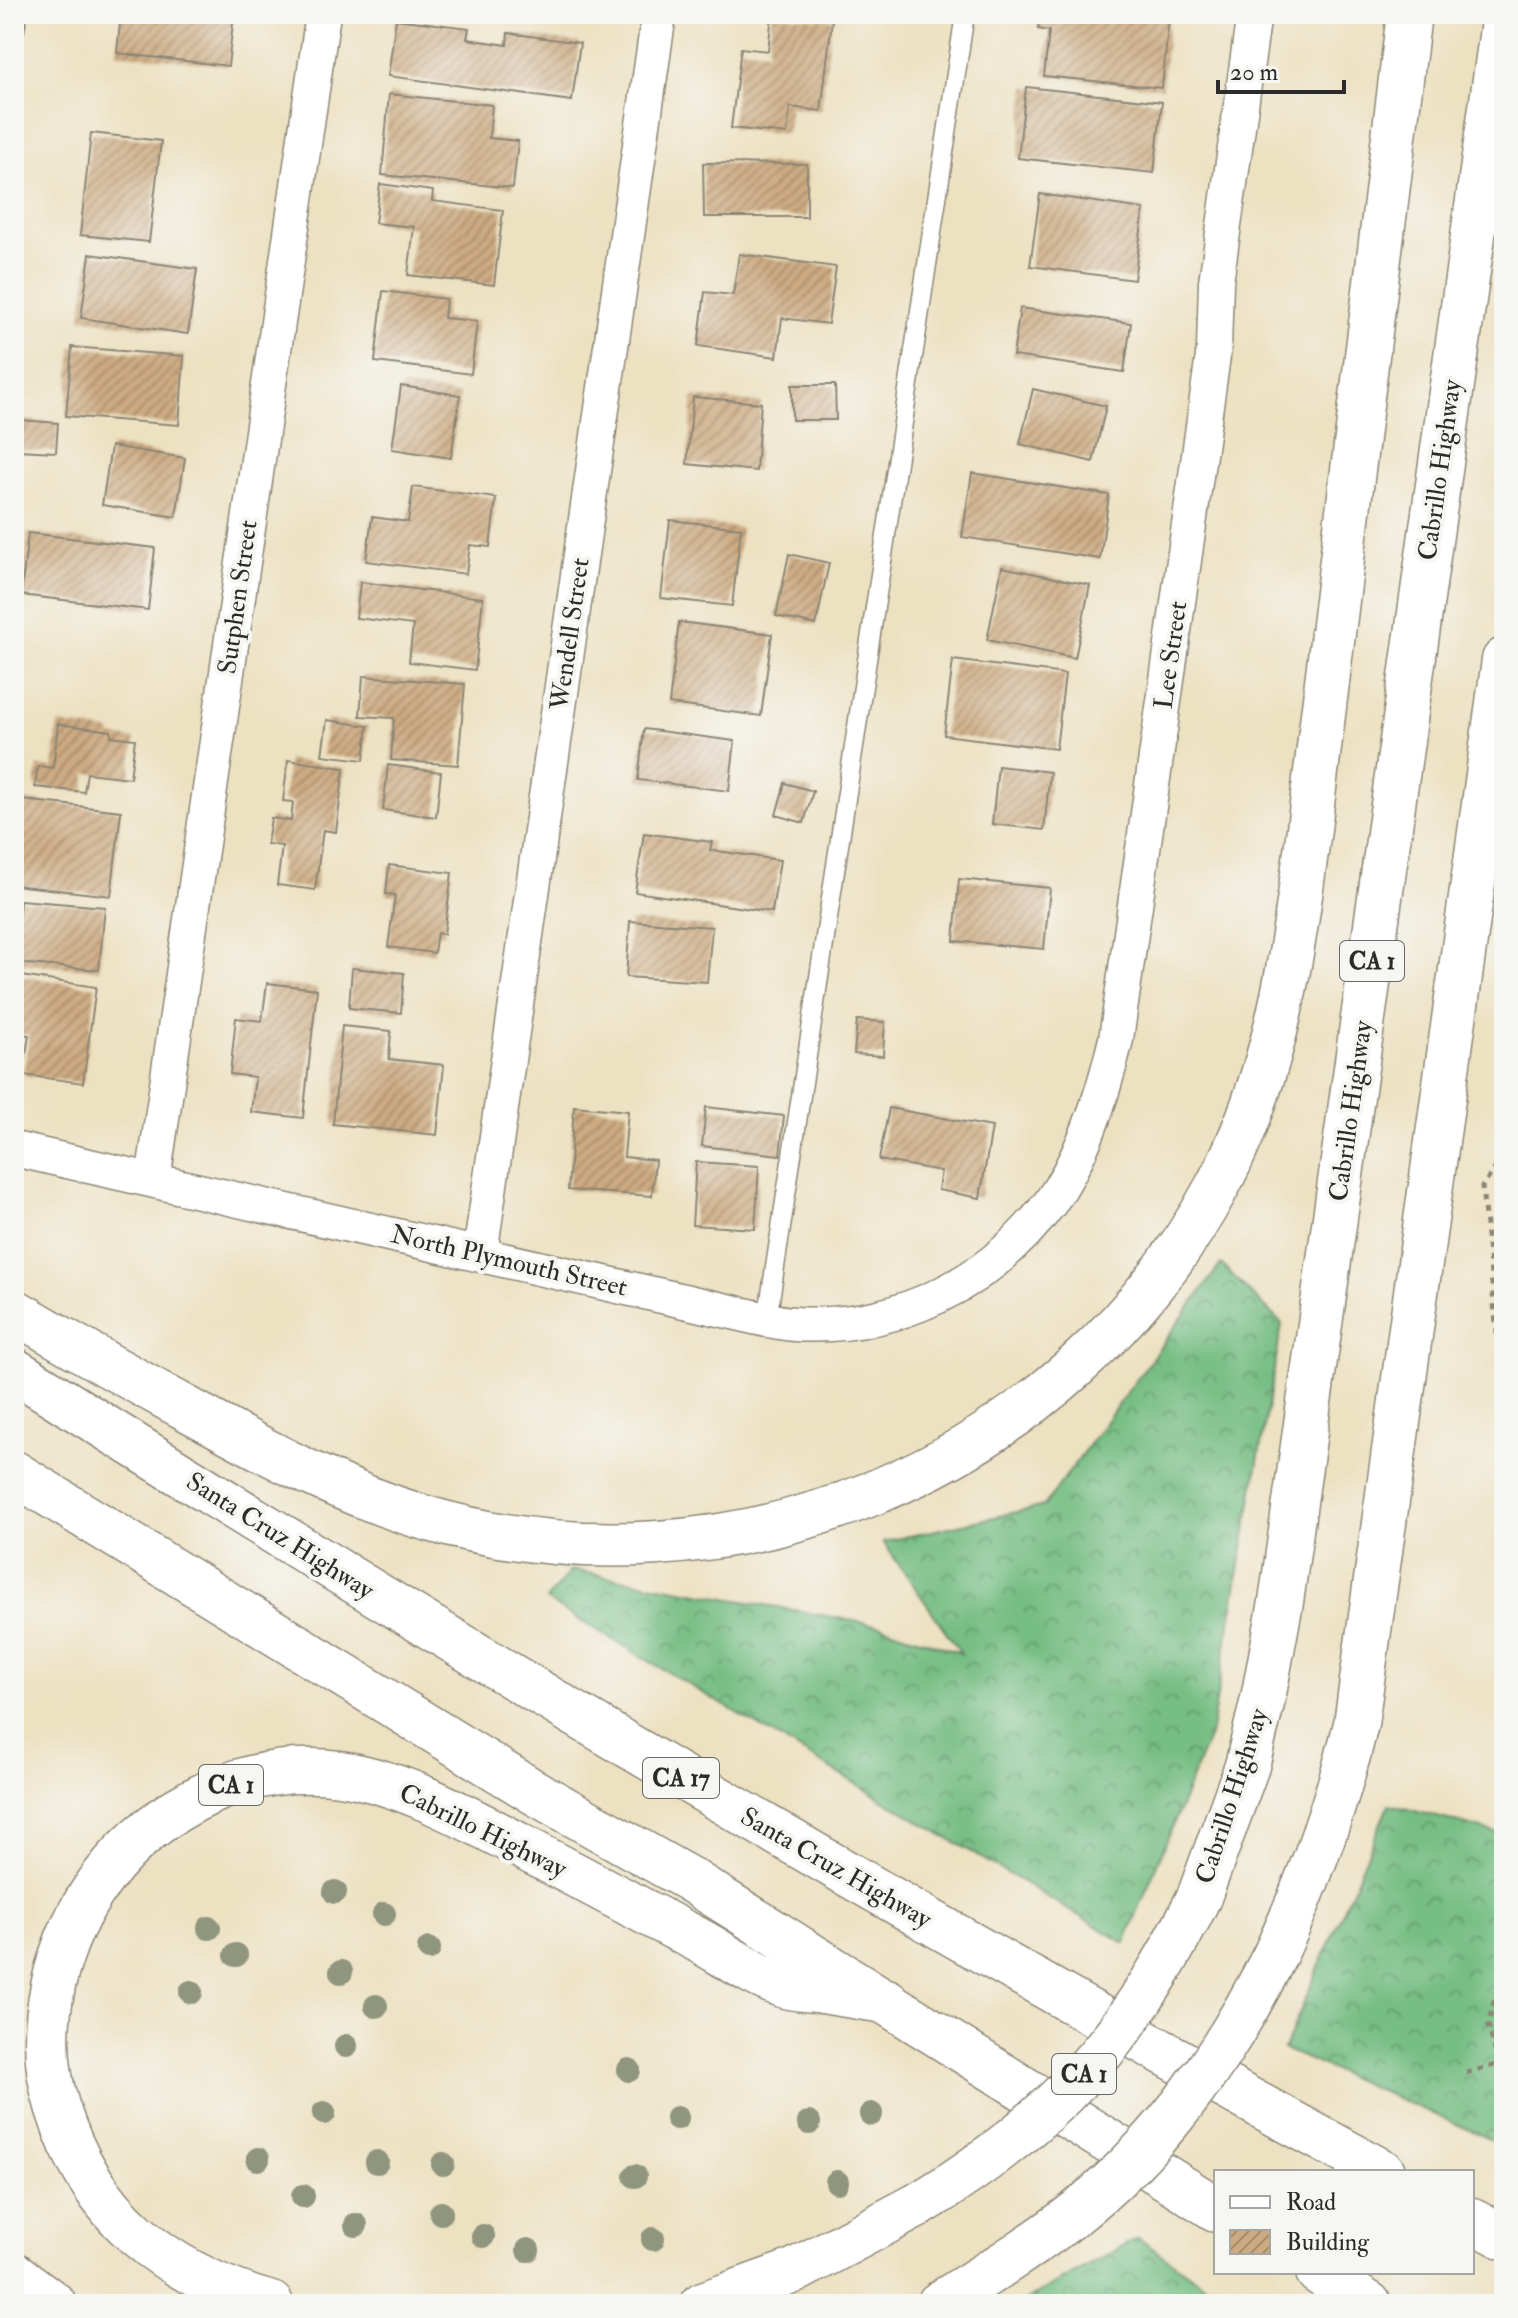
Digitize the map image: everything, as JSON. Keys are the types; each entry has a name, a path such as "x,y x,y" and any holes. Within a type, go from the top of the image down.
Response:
{"highway":[{"path":"14,1311 285,1462 377,1502 470,1529 519,1538 568,1542 630,1544 713,1537 810,1516 858,1501 949,1459 1028,1407 1067,1375 1136,1306 1194,1226 1240,1139 1272,1046 1292,951 1308,837 1409,14"},
{"name":"Cabrillo Highway","path":"703,2304 794,2271 918,2205 1006,2147 1045,2113 1117,2035 1148,1992 1175,1946 1199,1897 1247,1766 1281,1602 1504,15"},
{"path":"939,2304 1082,2208 1122,2173 1194,2093 1225,2049 1276,1953 1308,1879 1335,1803 1356,1724 1504,660"},
{"name":"Santa Cruz Highway","path":"14,1370 396,1608 705,1792 1033,1980 1377,2168"},
{"path":"14,1473 534,1792 689,1879 887,2001"},
{"name":"Cabrillo Highway","path":"271,2304 191,2272 159,2254 122,2223 92,2185 74,2153 61,2120 50,2075 48,2030 54,1979 70,1931 93,1890 125,1852 158,1822 201,1797 247,1780 295,1772 340,1773 389,1786 471,1820 782,1985 887,2001 1214,2208"},
{"path":"1474,2210 1504,2223"},
{"path":"1474,2221 1504,2237"},
{"path":"14,2274 54,2304"},
{"path":"1321,2274 1369,2304"}],"street":[{"name":"Sutphen Street","path":"153,1180 323,14"},
{"name":"Wendell Street","path":"480,1254 659,14"},
{"name":"Lee Street","path":"995,1262 1025,1233 1051,1201 1069,1170 1098,1104 1116,1039 1212,365 1216,282 1254,14"},
{"name":"North Plymouth Street","path":"14,1149 767,1320 817,1324 859,1321 896,1312 931,1300 963,1284 995,1262"}],"lane":[{"path":"767,1320 965,14"}],"path":[{"path":"1504,1156 1482,1187 1504,1401"},
{"path":"1466,2073 1501,2065 1488,2025 1504,1963"}],"green space":[{"path":"1221,1264 1282,1324 1211,1731 1125,1943 546,1600 571,1570 881,1626 961,1653 883,1542 1044,1506"},
{"path":"1389,1804 1504,1835 1504,2145 1284,2049"},
{"path":"1138,2238 1232,2304 1019,2304"}],"building":[{"path":"14,14 27,14 24,33 14,32"},
{"path":"121,14 234,14 228,66 117,53"},
{"path":"772,14 832,20 821,111 790,107 787,134 731,128 741,48 768,51"},
{"path":"1040,14 1169,17 1162,88 1044,76 1049,31 1038,29"},
{"path":"396,19 469,28 467,39 507,45 508,33 580,43 572,101 388,76"},
{"path":"1026,87 1162,102 1154,173 1018,158"},
{"path":"389,94 492,105 489,138 518,141 513,188 382,175"},
{"path":"91,133 161,141 149,242 80,235"},
{"path":"703,163 807,164 807,217 704,217"},
{"path":"380,184 433,191 432,201 503,210 494,285 408,275 414,227 375,223"},
{"path":"1040,194 1144,209 1134,280 1030,266"},
{"path":"90,254 197,269 188,334 81,318"},
{"path":"739,254 836,267 828,324 782,318 777,357 698,346 705,292 733,295"},
{"path":"383,291 446,299 444,318 477,321 471,374 375,362"},
{"path":"1020,308 1131,323 1124,372 1013,356"},
{"path":"72,347 184,356 179,425 66,416"},
{"path":"792,385 835,385 836,420 792,420"},
{"path":"401,386 460,395 451,458 392,449"},
{"path":"1033,389 1106,406 1093,462 1020,444"},
{"path":"693,397 761,403 756,471 687,464"},
{"path":"20,420 58,423 56,452 18,450"},
{"path":"111,446 185,458 176,517 102,505"},
{"path":"972,473 1109,495 1100,559 962,537"},
{"path":"413,487 496,498 490,547 470,545 466,574 366,561 372,517 408,522"},
{"path":"670,520 741,528 732,606 661,598"},
{"path":"28,533 155,548 148,610 21,595"},
{"path":"789,554 829,563 816,625 776,616"},
{"path":"1002,567 1090,585 1075,658 987,640"},
{"path":"360,582 483,598 475,670 409,662 413,625 356,618"},
{"path":"679,622 772,634 761,716 669,704"},
{"path":"953,660 1065,674 1056,749 944,735"},
{"path":"363,676 465,684 458,765 391,760 394,718 360,716"},
{"path":"327,720 368,726 364,760 322,755"},
{"path":"58,724 111,731 111,736 135,739 130,778 87,773 84,792 35,787 38,766 53,768"},
{"path":"644,729 735,741 729,791 638,780"},
{"path":"288,760 344,768 336,832 323,830 315,890 277,885 282,846 267,844 271,818 291,821 293,802 283,801"},
{"path":"388,765 441,772 436,817 383,810"},
{"path":"998,766 1050,772 1044,830 992,824"},
{"path":"785,783 813,791 804,823 776,815"},
{"path":"14,799 121,811 111,896 14,885"},
{"path":"644,833 712,842 710,850 780,860 772,912 635,892"},
{"path":"389,865 452,873 444,934 437,933 434,953 388,947 395,895 386,894"},
{"path":"959,879 1050,888 1044,949 954,941"},
{"path":"20,900 105,907 99,970 15,963"},
{"path":"630,921 712,927 707,982 626,977"},
{"path":"352,968 404,973 401,1013 349,1008"},
{"path":"14,975 96,987 83,1083 23,1075 29,1035 14,1033"},
{"path":"267,983 317,989 303,1118 251,1112 255,1077 230,1074 236,1018 262,1021"},
{"path":"857,1020 885,1022 883,1056 854,1054"},
{"path":"342,1026 391,1031 389,1059 444,1065 437,1135 333,1124"},
{"path":"574,1106 628,1111 624,1157 655,1160 652,1196 568,1190"},
{"path":"706,1107 784,1116 780,1155 702,1146"},
{"path":"889,1108 992,1127 980,1198 938,1190 941,1171 879,1160"},
{"path":"696,1162 759,1166 755,1229 692,1225"}]}
